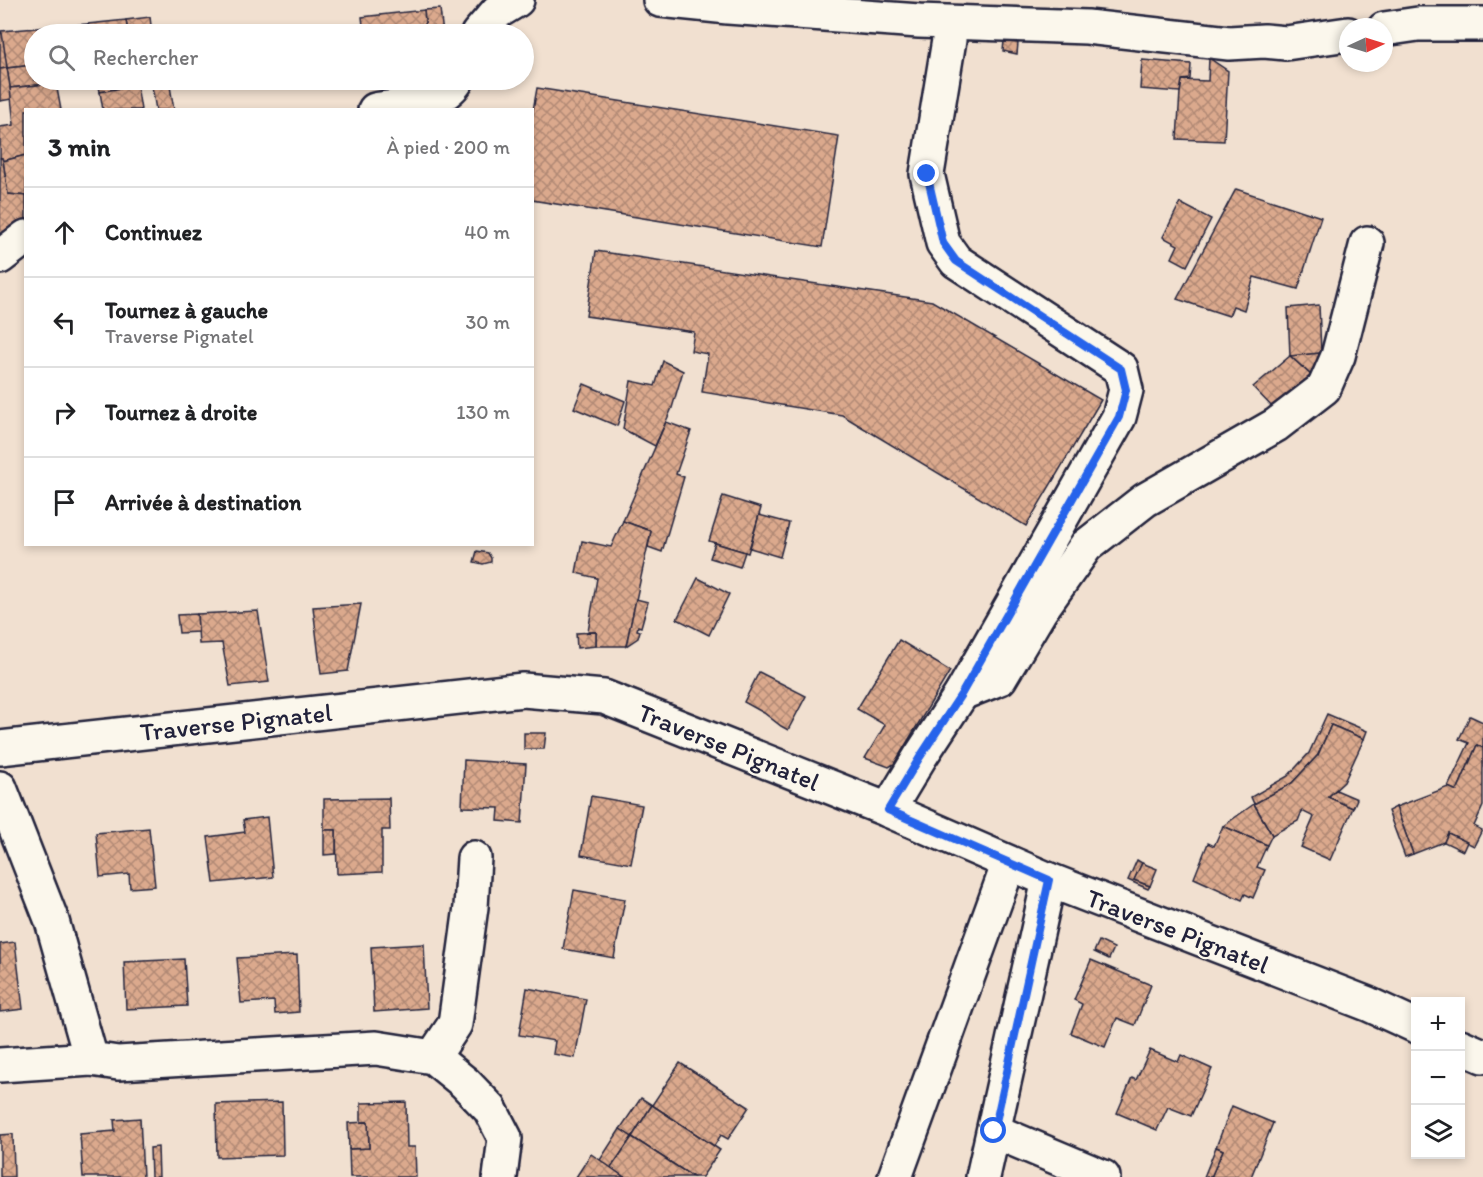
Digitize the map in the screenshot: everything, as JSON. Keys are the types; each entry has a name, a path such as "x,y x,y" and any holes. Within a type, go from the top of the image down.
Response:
{"street":[{"path":"487,24 497,12 517,0"},
{"path":"660,0 919,21 1088,27 1229,43 1264,41 1286,43 1339,35"},
{"path":"1418,24 1456,0"},
{"path":"1393,28 1418,24 1483,24"},
{"path":"888,810 962,693 1119,417 1126,390 1121,369 956,261 943,243 927,174 949,40"},
{"path":"386,108 430,100 447,90"},
{"path":"0,257 24,239"},
{"path":"962,693 1000,678 1040,611 1086,546 1145,500 1276,425 1324,388 1338,356 1367,243"},
{"name":"Traverse Pignatel","path":"0,748 523,690 604,697 888,810 1049,880 1368,1004 1411,1024"},
{"path":"0,788 52,921 91,1059"},
{"path":"433,1057 455,1024 471,906 474,858"},
{"path":"895,1177 1009,862"},
{"path":"983,1177 1049,880"},
{"path":"0,1065 91,1059 118,1063 376,1048 433,1057 465,1083 490,1109 505,1138 500,1177"},
{"path":"1465,1048 1483,1056"},
{"path":"994,1131 1102,1177"}],"building":[{"path":"440,9 442,24 425,24 424,10"},
{"path":"424,10 425,24 363,24 362,17"},
{"path":"150,17 151,24 127,24 126,20"},
{"path":"126,20 127,24 88,24"},
{"path":"24,29 24,66 7,68 1,31"},
{"path":"0,33 2,33 7,68 0,69"},
{"path":"1004,41 1018,43 1017,54 1003,51"},
{"path":"1209,58 1228,71 1224,141 1177,139 1182,80 1208,81"},
{"path":"1142,60 1191,64 1190,79 1182,80 1180,92 1140,89"},
{"path":"24,66 24,86 10,88 7,68"},
{"path":"7,68 12,99 0,101 0,69"},
{"path":"24,86 24,90 57,90 61,108 24,108 24,156 3,161 0,158 0,127 14,125 10,88"},
{"path":"537,88 839,136 822,247 534,200 533,108"},
{"path":"138,90 141,108 103,108 100,92"},
{"path":"153,90 171,90 174,108 156,108"},
{"path":"24,156 24,196 8,194 3,161"},
{"path":"0,158 2,158 8,194 24,196 24,224 0,239"},
{"path":"1236,189 1321,217 1298,289 1254,277 1244,310 1233,306 1229,316 1177,299"},
{"path":"1180,203 1211,219 1187,266 1172,258 1178,245 1163,237"},
{"path":"596,251 932,301 1101,400 1026,526 842,415 702,392 708,354 691,351 694,332 586,316"},
{"path":"1319,305 1321,353 1290,356 1288,308"},
{"path":"1321,353 1313,377 1290,356"},
{"path":"1290,356 1313,377 1275,410 1253,387"},
{"path":"663,361 683,371 672,408 655,446 623,429 631,381 655,386"},
{"path":"584,384 625,401 617,426 574,408"},
{"path":"666,422 691,431 676,474 684,477 662,552 648,547 651,531 623,521"},
{"path":"723,496 761,508 748,553 709,541"},
{"path":"759,515 789,523 780,557 750,548"},
{"path":"623,521 651,531 626,646 596,646 596,632 588,632 597,578 576,573 582,541 611,547"},
{"path":"715,543 745,552 740,567 710,558"},
{"path":"477,551 488,553 491,562 483,564 474,562"},
{"path":"698,578 729,594 709,635 677,619"},
{"path":"636,599 648,602 641,627 638,626 637,630 640,631 638,638 626,646"},
{"path":"361,604 348,671 321,674 313,607"},
{"path":"258,611 269,682 230,686 222,643 199,644 197,614"},
{"path":"197,614 198,632 179,633 177,615"},
{"path":"596,632 596,646 577,648 576,633"},
{"path":"899,640 950,671 894,764 889,767 865,758 885,725 857,709"},
{"path":"759,672 806,696 788,730 744,702"},
{"path":"1327,714 1367,731 1364,739 1331,725 1318,755 1292,783 1254,804 1251,797 1288,776 1309,753"},
{"path":"1470,716 1483,722 1483,748 1477,745 1457,791 1448,787 1469,743 1459,739"},
{"path":"1331,725 1364,739 1344,782 1328,797 1353,808 1330,860 1301,847 1314,817 1302,811 1298,821 1272,835 1254,804 1292,783 1318,755"},
{"path":"524,733 546,733 544,749 524,749"},
{"path":"1477,745 1483,748 1483,806 1474,826 1482,830 1474,846 1448,833 1444,842 1413,854 1396,807 1448,787 1457,791"},
{"path":"464,760 526,764 522,823 498,821 499,808 462,807"},
{"path":"1336,790 1357,799 1353,808 1328,797"},
{"path":"591,796 642,805 631,864 581,855"},
{"path":"389,798 390,830 382,830 382,872 337,874 336,830 324,830 324,799"},
{"path":"1254,804 1272,835 1267,845 1223,826"},
{"path":"1396,807 1413,854 1405,857 1388,811"},
{"path":"267,817 273,877 214,883 208,837 245,832 243,820"},
{"path":"1223,826 1267,845 1257,867 1265,870 1253,898 1245,894 1242,900 1194,878 1208,843 1214,846"},
{"path":"149,828 155,886 130,888 129,874 100,877 96,833"},
{"path":"324,830 336,830 336,854 324,855"},
{"path":"1448,833 1467,842 1463,851 1444,842"},
{"path":"1137,860 1142,863 1134,880 1150,886 1148,889 1128,880"},
{"path":"1142,863 1157,869 1150,886 1134,880"},
{"path":"574,890 625,899 614,958 563,949"},
{"path":"1099,941 1114,948 1109,959 1094,952"},
{"path":"15,942 23,1009 0,1012 0,944"},
{"path":"424,944 427,1008 374,1012 371,947"},
{"path":"297,955 299,1012 275,1014 274,1001 241,1003 237,958"},
{"path":"184,959 187,1006 126,1009 124,962"},
{"path":"1091,960 1151,985 1135,1025 1117,1018 1105,1047 1071,1033 1082,1004 1074,1000"},
{"path":"527,988 586,999 575,1058 553,1054 555,1041 519,1035"},
{"path":"1150,1050 1178,1062 1181,1055 1212,1069 1191,1116 1168,1107 1157,1130 1117,1113 1132,1078 1136,1080"},
{"path":"680,1063 749,1107 728,1139 721,1135 714,1146 652,1105"},
{"path":"641,1098 652,1105 632,1137 620,1129"},
{"path":"282,1102 283,1155 217,1157 216,1104"},
{"path":"406,1102 407,1147 415,1147 416,1177 350,1177 349,1149 369,1148 368,1122 361,1122 361,1103"},
{"path":"652,1105 720,1150 702,1177 693,1177 632,1137"},
{"path":"1232,1106 1273,1123 1251,1177 1211,1177 1223,1150 1216,1147"},
{"path":"140,1118 143,1177 83,1177 80,1134 115,1131 114,1120"},
{"path":"368,1122 369,1148 349,1149 348,1123"},
{"path":"620,1129 632,1137 611,1168 600,1160"},
{"path":"13,1134 14,1177 0,1177 0,1135"},
{"path":"632,1137 693,1177 624,1177 611,1168"},
{"path":"158,1147 159,1177 151,1177 150,1148"},
{"path":"1216,1147 1223,1150 1211,1177 1204,1177"},
{"path":"591,1154 600,1160 624,1177 576,1177"}],"route":[{"path":"927,174 943,243 956,261 1121,369 1126,390 1119,417 962,693 888,810 1049,880 994,1131"}]}
